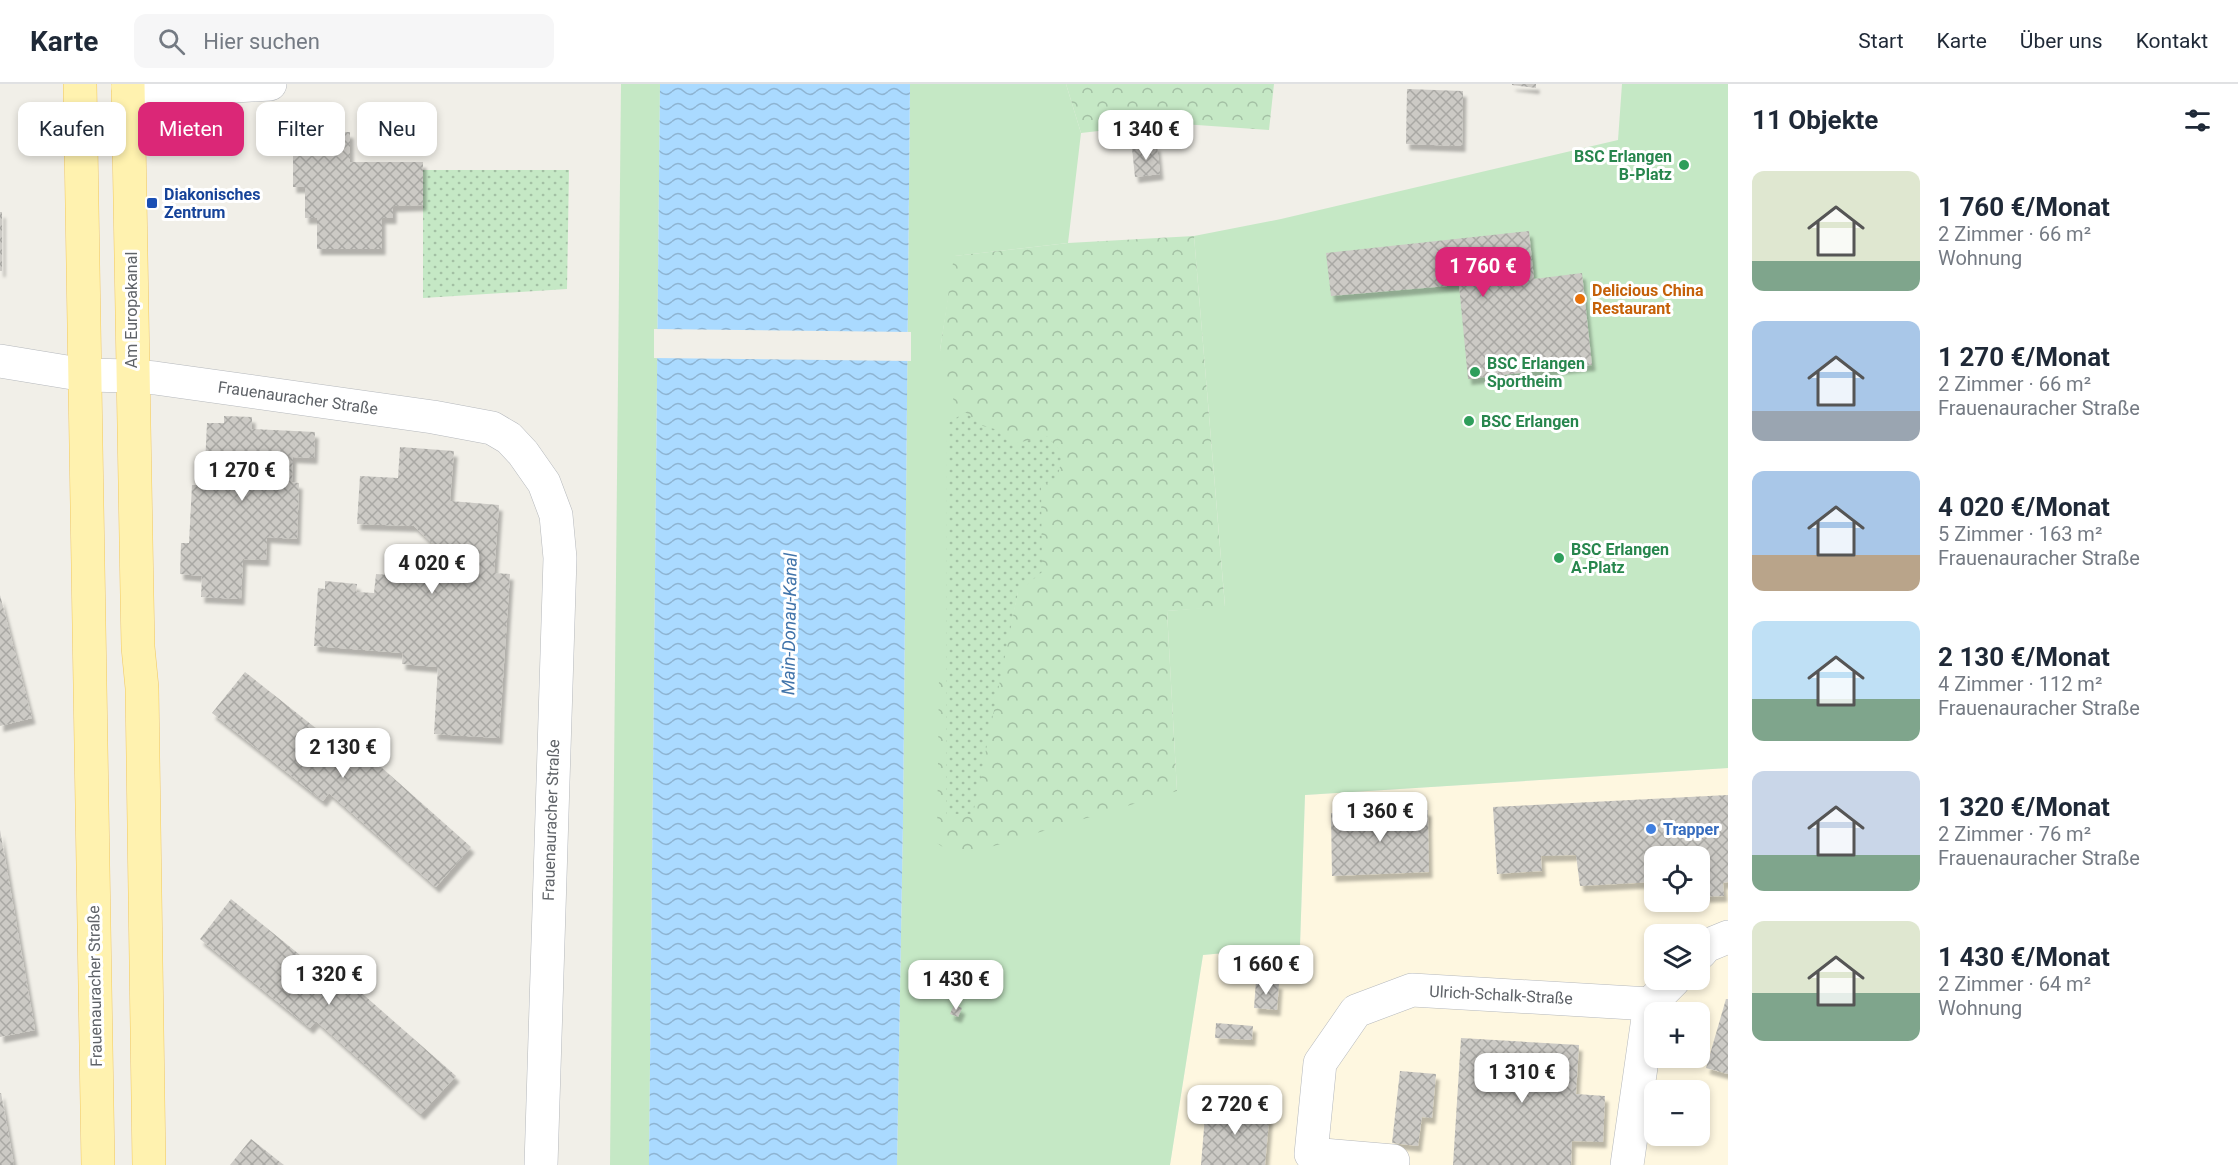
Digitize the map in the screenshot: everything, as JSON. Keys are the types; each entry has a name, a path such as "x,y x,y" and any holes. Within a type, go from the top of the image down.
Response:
{"main road":[{"path":"80,84 85,375"},
{"name":"Am Europakanal","path":"128,86 132,376"},
{"name":"Frauenauracher Straße","path":"85,375 98,1165"},
{"path":"132,376 138,647 142,688 149,1165"}],"street":[{"name":"Am Europakanal","path":"128,86 201,88 270,84"},
{"name":"Am Europakanal","path":"0,361 85,375 132,376"},
{"name":"Frauenauracher Straße","path":"132,376 433,417 492,428 509,438 523,453 544,483 556,515 560,558 541,1165"},
{"path":"1710,944 1728,937"},
{"name":"Ulrich-Schalk-Straße","path":"1393,1161 1311,1154 1320,1063 1356,1011 1413,990 1644,1004"},
{"path":"1652,1002 1664,990"},
{"path":"1627,1165 1644,1046"}],"shaded area":[{"path":"1728,768 1728,1165 1170,1165 1203,955 1300,946 1305,795"}],"green space":[{"path":"621,84 660,84 649,1165 610,1165"},
{"name":"BSC Erlangen","path":"910,84 1066,84 1081,133 1068,243 955,256 940,350 1046,461 1009,633 1177,791 1167,611 1225,606 1194,236 1281,219 1618,140 1622,84 1728,84 1728,768 1305,795 1300,946 1203,955 1170,1165 897,1165 903,819"},
{"path":"1066,84 1274,84 1269,130 1168,123 1081,133"},
{"path":"423,170 569,170 567,289 423,298"},
{"path":"1194,236 1225,607 1167,611 1177,791 957,857 937,843 939,678 1009,633 1046,462 957,413 940,350 954,256 1068,243"},
{"path":"965,412 983,426 1006,432 1009,445 1047,436 1063,454 1057,479 1041,485 1042,572 1018,592 973,814 946,814 947,424"}],"water":[{"name":"Main-Donau-Kanal","path":"660,84 910,84 903,819 897,1165 649,1165"}],"pier":[{"path":"654,329 911,332 911,361 654,358"}],"building":[{"path":"1536,84 1536,88 1512,85"},
{"path":"1407,89 1463,91 1462,146 1406,144"},
{"path":"345,132 350,132 350,162 423,162 423,205 393,206 393,218 382,218 382,249 317,249 317,218 305,218 305,187 293,187 293,156 345,156"},
{"path":"1157,145 1160,174 1135,177 1132,148"},
{"path":"0,212 2,212 2,271 0,271"},
{"path":"1529,231 1534,279 1582,273 1592,365 1468,379 1459,285 1331,296 1326,253"},
{"path":"224,416 252,417 252,429 315,432 314,458 293,457 292,482 299,483 297,539 267,537 266,560 243,559 241,599 201,597 202,576 180,574 181,543 189,543 192,485 204,485 207,423 224,423"},
{"path":"400,447 454,451 450,501 499,505 494,573 510,574 499,738 434,734 438,667 402,664 403,653 314,646 318,588 325,589 325,581 357,584 356,592 374,593 376,574 414,577 431,561 432,543 414,526 357,524 360,476 398,478"},
{"path":"0,595 32,718 0,726"},
{"path":"245,672 356,760 364,752 471,847 436,887 329,793 323,801 212,713"},
{"name":"Trapper","path":"1728,795 1728,882 1723,883 1724,896 1710,897 1710,846 1644,846 1644,883 1580,886 1576,855 1541,856 1542,871 1497,874 1493,807"},
{"path":"1428,810 1429,872 1332,876 1331,813"},
{"path":"0,830 35,1030 0,1037"},
{"path":"231,899 343,990 349,982 456,1076 421,1114 316,1021 310,1028 200,939"},
{"path":"1256,981 1279,983 1277,1010 1254,1008"},
{"path":"1726,999 1728,999 1728,1074 1706,1068 1710,1068 1710,1054"},
{"path":"954,1005 962,1008 958,1017 950,1014"},
{"path":"1216,1023 1253,1026 1252,1040 1215,1038"},
{"path":"1461,1038 1579,1045 1576,1094 1605,1096 1603,1142 1572,1141 1571,1165 1453,1165"},
{"path":"1400,1071 1436,1074 1432,1118 1422,1117 1418,1146 1392,1143"},
{"path":"1,1093 14,1165 0,1165"},
{"path":"1206,1104 1270,1109 1265,1165 1201,1165"},
{"path":"251,1139 280,1162 284,1165 230,1165"}],"place":[{"name":"BSC Erlangen B-Platz","path":"1684,165"},
{"name":"Diakonisches Zentrum","path":"152,203"},
{"name":"Delicious China Restaurant","path":"1580,299"},
{"name":"BSC Erlangen Sportheim","path":"1475,372"},
{"name":"BSC Erlangen","path":"1469,421"},
{"name":"BSC Erlangen A-Platz","path":"1559,558"},
{"name":"Trapper","path":"1651,829"}]}
